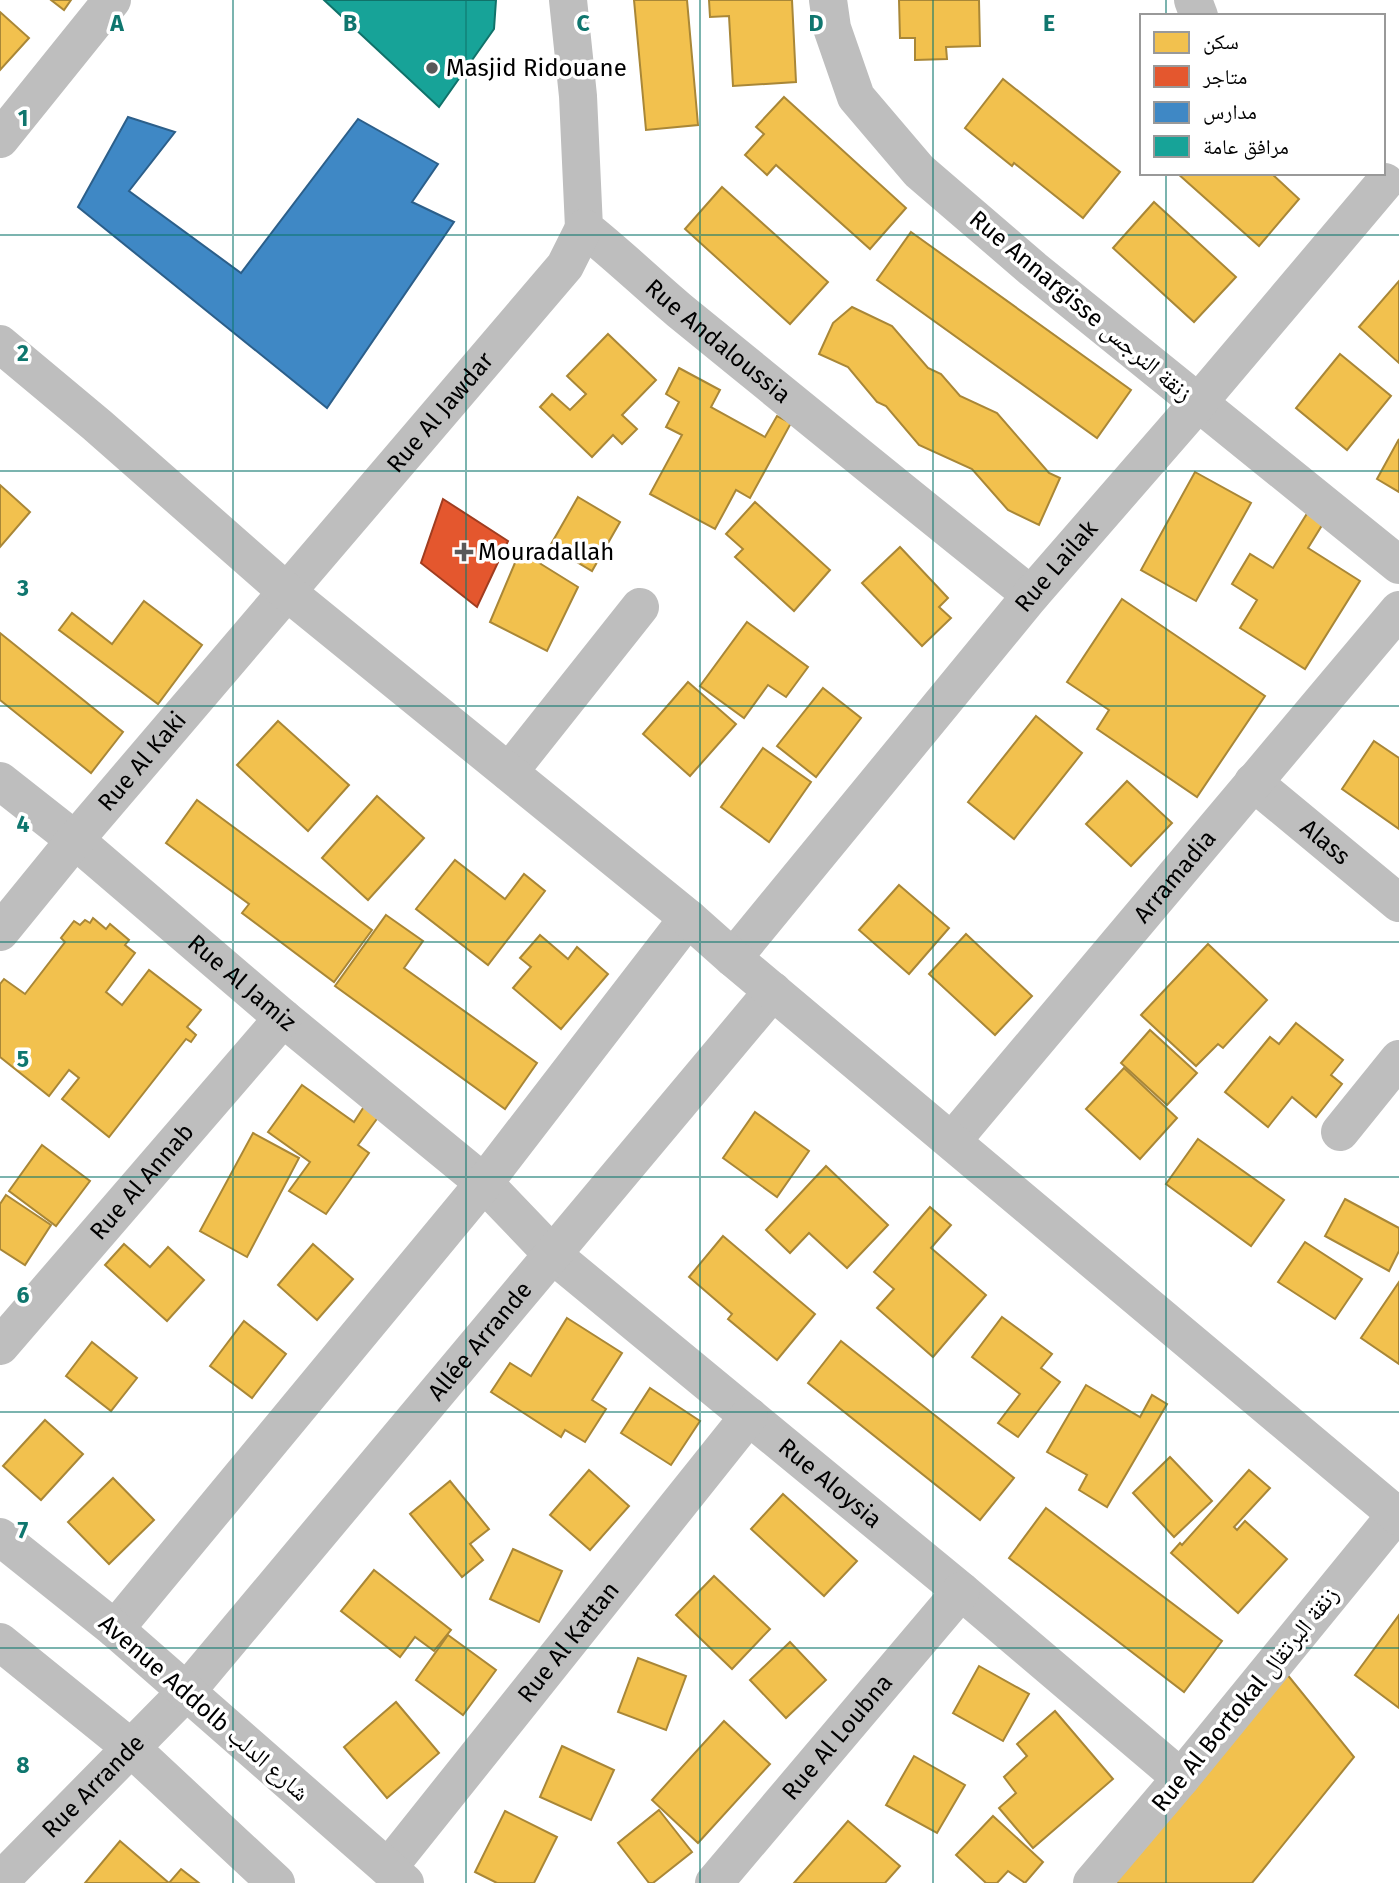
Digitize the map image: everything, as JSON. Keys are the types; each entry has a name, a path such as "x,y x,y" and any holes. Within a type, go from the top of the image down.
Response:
{"street":[{"path":"0,139 112,0"},
{"path":"568,0 578,96 584,228"},
{"name":"Rue Annargisse زنقة النرجس","path":"828,0 832,28 856,97 919,171 1033,269 1399,565"},
{"name":"Rue Lailak","path":"733,958 1031,595 1386,182"},
{"name":"Rue Al Jawdar","path":"287,592 565,266 584,228"},
{"name":"Rue Andaloussia","path":"584,228 857,455 1031,595"},
{"path":"0,344 97,425 287,592 688,918 1398,1514"},
{"name":"Rue Al Kaki","path":"0,932 287,592"},
{"path":"509,772 640,607"},
{"name":"Arramadia","path":"951,1141 1399,610"},
{"name":"Rue Al Jamiz","path":"0,781 75,840 283,1018 484,1183"},
{"name":"Alass","path":"1253,782 1399,903"},
{"path":"115,1629 484,1183 688,918"},
{"name":"Allée Arrande","path":"186,1692 773,991"},
{"name":"Rue Al Annab","path":"0,1346 283,1018"},
{"path":"1340,1132 1399,1059"},
{"name":"Rue Aloysia","path":"484,1183 553,1255 961,1591 1181,1778"},
{"name":"Rue Al Kattan","path":"396,1875 750,1416"},
{"name":"Rue Al Bortokal زنقة البرتقال","path":"1092,1883 1398,1514"},
{"name":"Avenue Addolb شارع الدلب","path":"0,1537 115,1629 396,1875"},
{"name":"Rue Al Loubna","path":"714,1883 961,1591"},
{"path":"0,1642 131,1748 275,1883"},
{"name":"Rue Arrande","path":"0,1881 186,1692"}],"building: سكن":[{"path":"51,0 71,0 64,10"},
{"path":"634,0 687,0 698,125 646,130"},
{"path":"709,0 792,0 796,82 733,86 729,16 710,17"},
{"path":"899,0 979,0 980,46 946,47 947,59 915,60 915,38 900,38"},
{"path":"0,12 29,38 0,70"},
{"path":"1003,79 1120,172 1083,218 965,128"},
{"path":"784,97 906,208 870,249 776,165 767,175 745,155 764,134 756,127"},
{"path":"1179,175 1273,175 1299,199 1259,246"},
{"path":"722,187 828,282 790,324 685,229"},
{"path":"1154,202 1236,277 1194,322 1113,248"},
{"path":"911,232 1131,390 1097,438 877,280"},
{"path":"1399,281 1399,363 1359,327"},
{"path":"852,307 892,326 928,368 941,374 960,396 997,413 1049,473 1060,478 1039,525 1008,510 972,469 919,445 886,406 877,402 848,367 819,354 833,323"},
{"path":"608,334 656,380 622,415 637,429 622,444 613,435 592,457 540,407 552,394 570,410 586,394 567,376"},
{"path":"1340,354 1391,396 1347,450 1296,408"},
{"path":"679,368 720,390 711,407 765,437 777,416 791,423 750,498 736,490 715,529 650,494 682,435 666,427 679,402 666,394"},
{"path":"1399,439 1399,492 1377,479"},
{"path":"1195,472 1251,503 1196,601 1141,570"},
{"path":"0,485 30,512 0,547"},
{"path":"578,497 620,522 592,571 550,546"},
{"path":"755,502 830,570 794,611 735,557 743,549 726,534"},
{"path":"1308,512 1324,522 1308,548 1360,581 1305,669 1240,628 1257,600 1232,584 1250,554 1273,568"},
{"path":"900,547 948,598 939,607 951,618 922,646 862,583"},
{"path":"520,551 578,587 547,651 490,622"},
{"path":"1122,599 1265,696 1197,797 1097,729 1109,710 1067,682"},
{"path":"144,601 202,645 158,704 59,630 72,613 112,644"},
{"path":"747,622 808,667 786,697 768,685 744,718 700,686"},
{"path":"0,633 123,732 91,773 0,700"},
{"path":"688,682 736,724 690,776 643,734"},
{"path":"823,688 861,718 816,777 777,746"},
{"path":"1036,716 1082,753 1014,839 968,802"},
{"path":"278,721 349,785 308,831 237,765"},
{"path":"1374,741 1399,758 1399,829 1342,789"},
{"path":"763,748 811,782 769,842 721,807"},
{"path":"1127,781 1172,823 1131,866 1086,824"},
{"path":"377,796 424,838 368,900 322,858"},
{"path":"197,800 372,930 334,982 242,913 249,904 166,843"},
{"path":"455,860 505,899 524,874 545,891 488,965 416,909"},
{"path":"899,885 949,928 909,974 859,930"},
{"path":"386,915 423,941 404,968 537,1063 505,1109 335,986"},
{"path":"93,918 106,929 110,924 129,940 125,945 135,953 106,992 122,1005 149,970 201,1010 187,1027 196,1035 191,1042 186,1039 109,1137 62,1099 79,1078 69,1070 49,1096 0,1057 0,984 4,979 25,994 65,942 61,938 74,921 80,925 85,920 90,923"},
{"path":"966,934 1032,996 995,1035 929,974"},
{"path":"540,935 568,959 577,947 608,974 561,1029 513,988 531,967 520,958"},
{"path":"1208,944 1267,1000 1223,1048 1218,1044 1196,1066 1141,1015"},
{"path":"1296,1023 1343,1060 1331,1075 1342,1084 1316,1117 1292,1097 1268,1127 1225,1092 1270,1037 1279,1044"},
{"path":"1150,1030 1197,1073 1167,1105 1121,1063"},
{"path":"1124,1068 1177,1118 1140,1159 1086,1109"},
{"path":"302,1085 354,1122 365,1105 379,1116 358,1145 369,1153 326,1214 289,1191 310,1162 268,1132"},
{"path":"755,1112 809,1151 777,1197 723,1158"},
{"path":"253,1133 299,1158 247,1257 200,1231"},
{"path":"1198,1139 1284,1200 1251,1246 1166,1184"},
{"path":"42,1145 90,1181 56,1226 9,1191"},
{"path":"826,1166 888,1225 847,1268 809,1233 790,1253 766,1230"},
{"path":"6,1195 51,1225 25,1265 0,1249 0,1204"},
{"path":"1345,1199 1399,1228 1399,1251 1389,1271 1325,1236"},
{"path":"930,1207 951,1225 931,1248 986,1295 933,1357 877,1308 894,1289 874,1272"},
{"path":"723,1236 815,1314 777,1360 728,1319 732,1314 689,1277"},
{"path":"1305,1242 1362,1279 1335,1319 1278,1282"},
{"path":"124,1244 150,1267 168,1247 204,1280 167,1321 105,1265"},
{"path":"313,1244 353,1279 317,1320 278,1285"},
{"path":"1399,1282 1399,1364 1361,1338"},
{"path":"1002,1317 1052,1354 1041,1368 1060,1382 1018,1437 998,1423 1020,1394 972,1357"},
{"path":"567,1318 622,1353 592,1400 606,1409 585,1442 565,1430 561,1437 491,1392 510,1363 531,1376"},
{"path":"244,1321 286,1354 252,1398 210,1366"},
{"path":"841,1341 1014,1478 980,1520 808,1383"},
{"path":"92,1342 137,1378 111,1411 66,1376"},
{"path":"1086,1385 1140,1417 1152,1395 1167,1404 1107,1507 1079,1490 1087,1475 1047,1452"},
{"path":"650,1388 700,1421 671,1465 621,1433"},
{"path":"45,1420 83,1454 41,1500 3,1466"},
{"path":"1170,1457 1212,1501 1174,1537 1133,1493"},
{"path":"589,1470 629,1506 590,1550 550,1515"},
{"path":"1249,1470 1270,1488 1234,1527 1237,1530 1245,1521 1287,1559 1238,1613 1171,1553 1180,1543 1182,1545"},
{"path":"113,1478 154,1520 109,1564 68,1522"},
{"path":"450,1481 489,1529 470,1544 483,1560 462,1577 410,1514"},
{"path":"783,1494 857,1561 824,1596 751,1529"},
{"path":"1046,1508 1222,1641 1184,1692 1009,1558"},
{"path":"513,1549 562,1571 539,1622 490,1599"},
{"path":"374,1570 451,1630 434,1651 415,1637 400,1657 341,1611"},
{"path":"714,1576 770,1629 732,1669 676,1615"},
{"path":"1399,1615 1399,1708 1355,1675"},
{"path":"448,1635 496,1670 463,1715 416,1680"},
{"path":"790,1642 826,1680 786,1718 750,1680"},
{"path":"638,1658 686,1676 666,1730 618,1712"},
{"path":"979,1666 1029,1694 1003,1741 953,1713"},
{"path":"1286,1673 1354,1757 1252,1883 1115,1883"},
{"path":"396,1702 439,1753 387,1798 344,1747"},
{"path":"1055,1711 1113,1779 1033,1848 999,1808 1016,1793 1004,1777 1027,1756 1017,1744"},
{"path":"724,1721 770,1764 698,1843 652,1800"},
{"path":"562,1746 614,1770 591,1820 540,1797"},
{"path":"914,1756 965,1785 937,1833 886,1805"},
{"path":"659,1810 692,1852 653,1883 649,1883 618,1843"},
{"path":"505,1811 557,1837 534,1883 497,1883 475,1872"},
{"path":"993,1816 1043,1862 1025,1883 1008,1871 997,1883 986,1883 956,1855"},
{"path":"848,1821 900,1866 885,1883 794,1883"},
{"path":"120,1841 169,1883 85,1883"},
{"path":"181,1869 199,1883 169,1883"}],"building: متاجر":[{"name":"Mouradallah","path":"443,499 508,541 477,607 421,563"}],"building: مدارس":[{"path":"128,117 175,132 129,191 241,273 358,119 438,164 412,202 454,222 327,408 78,207"}],"building: مرافق عامة":[{"name":"Masjid Ridouane","path":"324,0 496,0 494,29 439,107"}],"place":[{"name":"Masjid Ridouane","path":"432,68"},
{"name":"Mouradallah","path":"464,552"}]}
